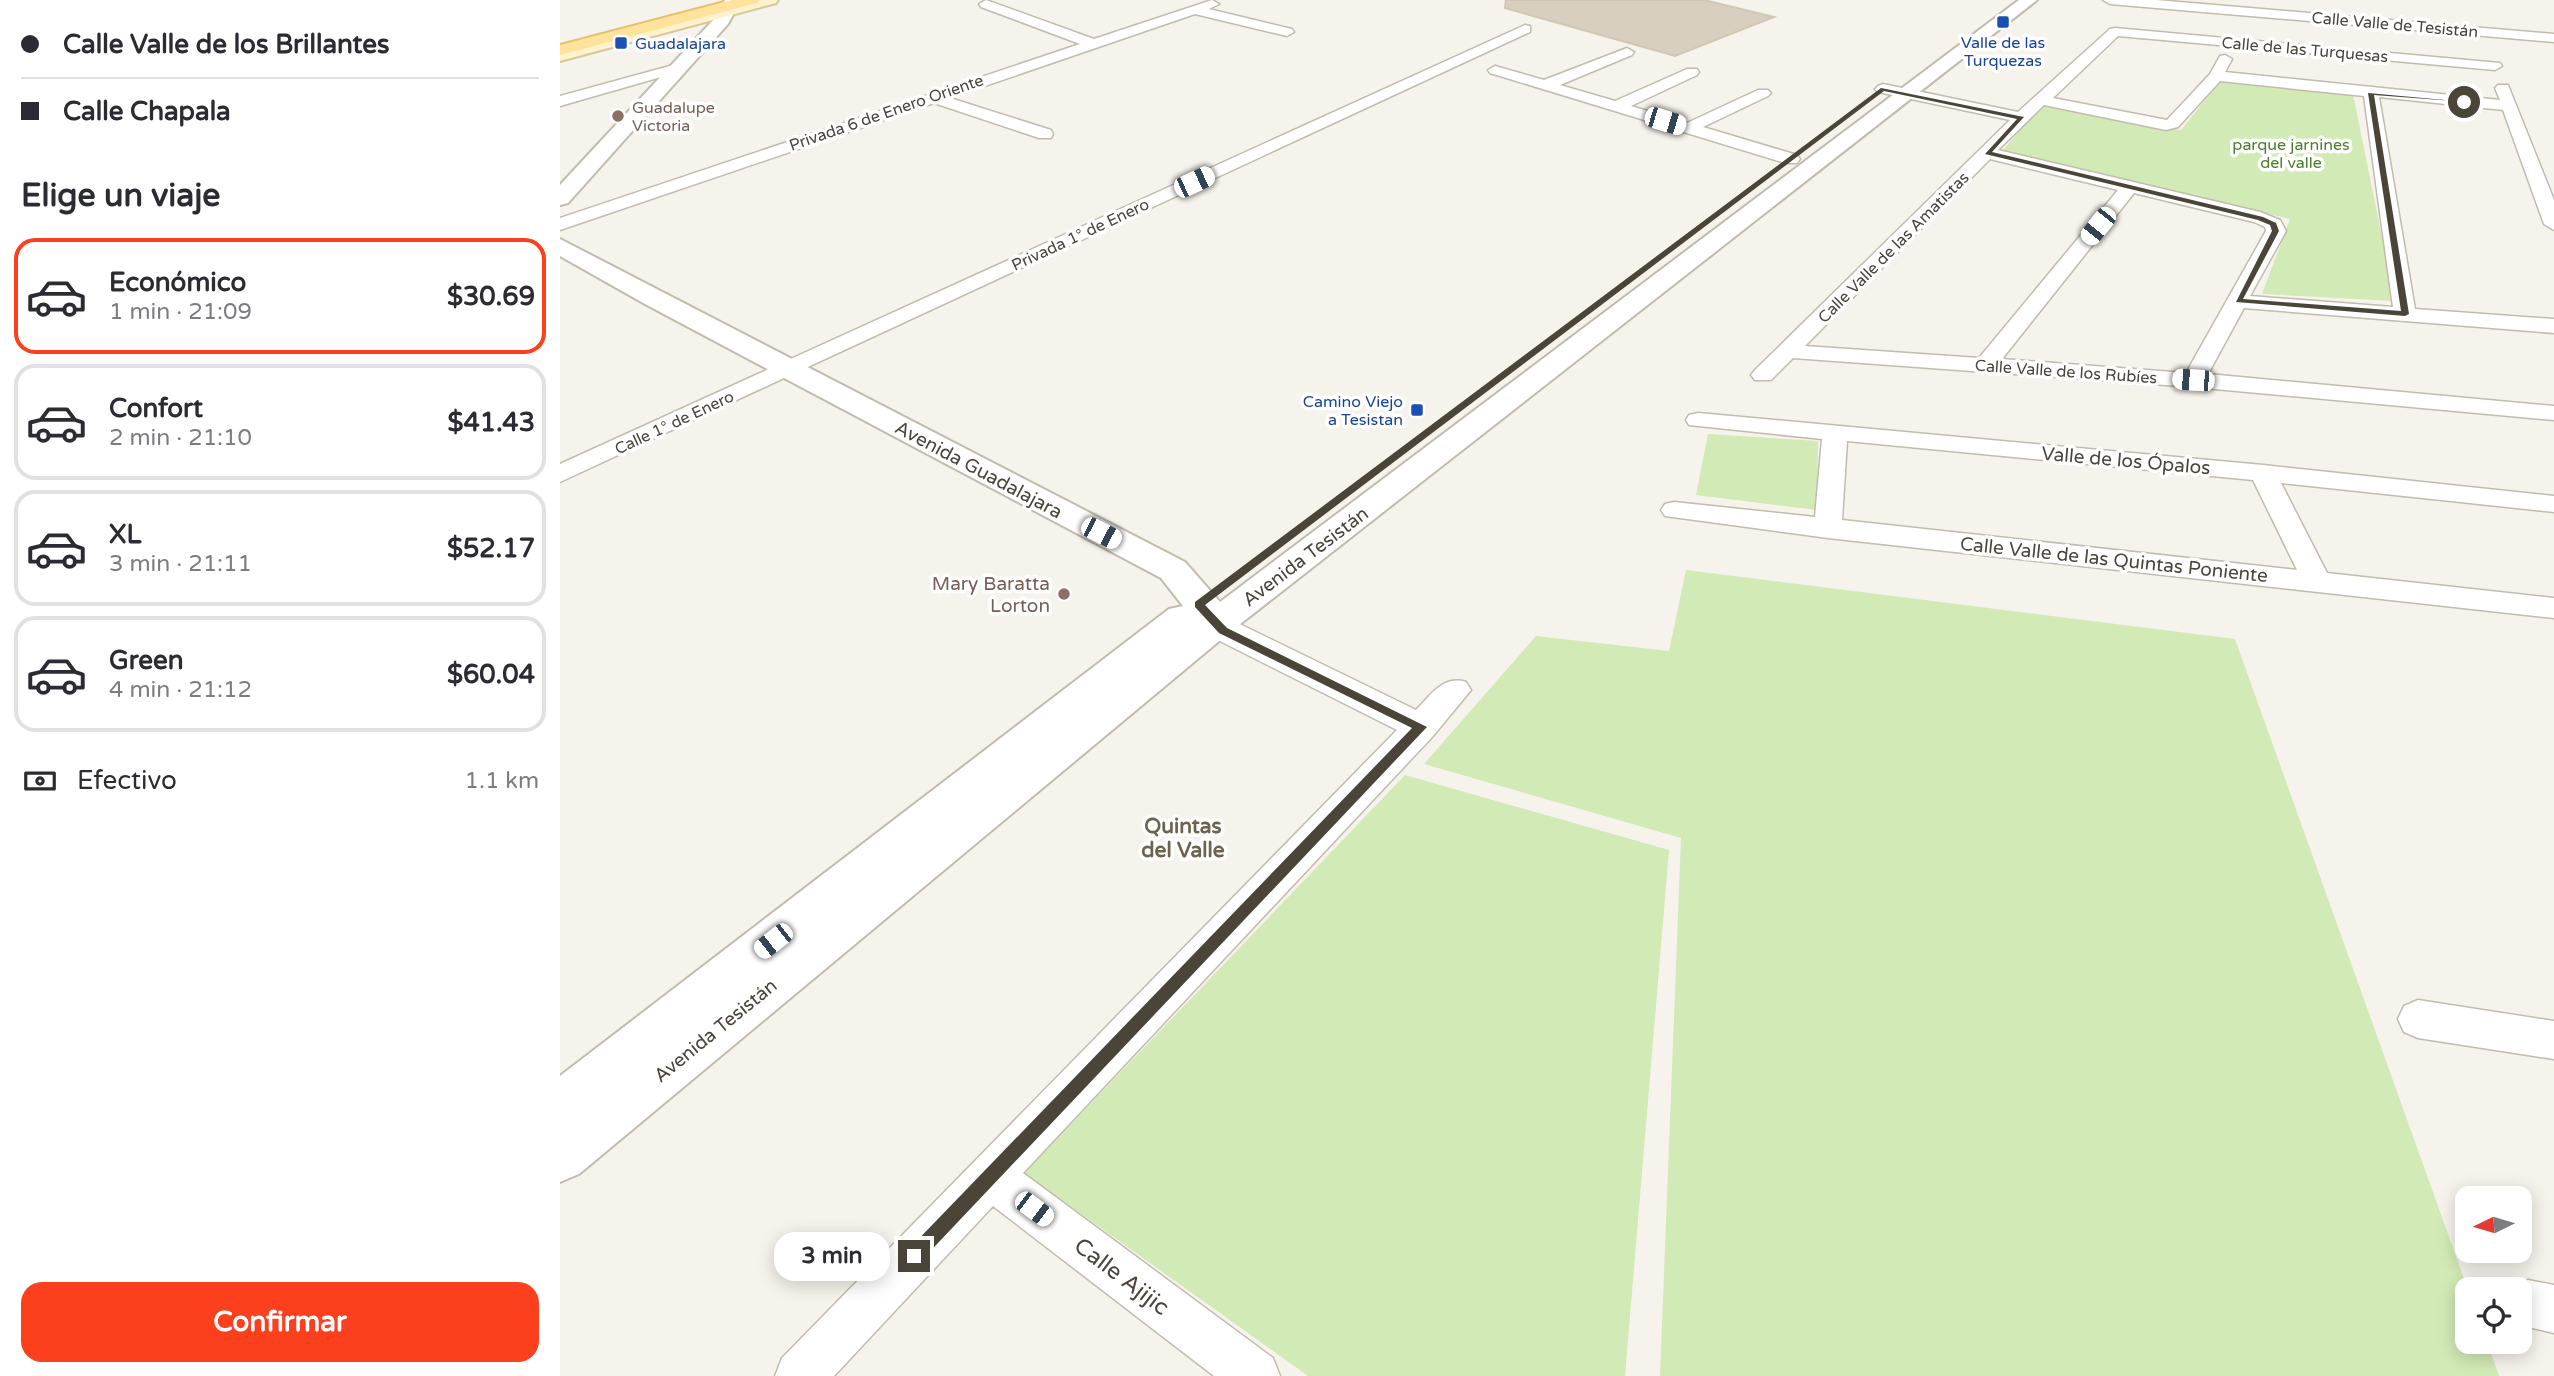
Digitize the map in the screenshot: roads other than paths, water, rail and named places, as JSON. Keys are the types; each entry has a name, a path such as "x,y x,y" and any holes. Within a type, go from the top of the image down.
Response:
{"main road":[{"path":"560,41 705,0"},
{"path":"560,41 770,0"},
{"path":"560,50 737,5"},
{"path":"560,56 737,5"}],"street":[{"name":"Avenida Tesistán","path":"560,1110 1891,94 1998,0"},
{"name":"Avenida Tesistán","path":"560,1155 1208,614 1791,159 2029,0"},
{"name":"Calle Valle de Tesistán","path":"2110,0 2554,38"},
{"name":"Calle Valle de Tesistán","path":"2181,0 2554,32"},
{"path":"986,4 1091,43"},
{"name":"Privada 6 de Enero Oriente","path":"560,224 1213,4"},
{"path":"560,198 737,5"},
{"path":"1194,10 1287,32"},
{"name":"Privada 1° de Enero","path":"789,370 1525,29"},
{"name":"Calle de las Turquesas","path":"2115,32 2494,66"},
{"name":"Calle Valle de las Amatistas","path":"1763,375 2018,122 2115,32"},
{"path":"2041,100 2172,124 2216,76 2234,43"},
{"path":"2488,49 2549,200 2554,224"},
{"path":"1545,85 1627,52"},
{"path":"560,101 677,68"},
{"path":"1495,70 1791,159"},
{"path":"1617,106 1692,72"},
{"path":"2216,76 2511,106"},
{"path":"1689,128 1763,93"},
{"path":"2371,93 2405,314"},
{"path":"1891,94 2018,122"},
{"path":"932,97 1045,134"},
{"path":"1988,153 2260,218 2273,224 2276,231 2193,380"},
{"path":"1986,364 2130,187"},
{"name":"Avenida Guadalajara","path":"560,246 789,370 1173,570 1223,631 1421,727"},
{"path":"2238,301 2554,326"},
{"name":"Calle Valle de los Rubíes","path":"1787,351 2193,380 2554,413"},
{"name":"Calle 1° de Enero","path":"560,474 789,370"},
{"name":"Valle de los Ópalos","path":"1698,420 2263,473 2554,505"},
{"path":"1828,529 1835,433"},
{"path":"2263,473 2316,580"},
{"name":"Calle Valle de las Quintas Poniente","path":"1674,510 2554,608"},
{"path":"800,1376 1455,690"},
{"path":"2418,1019 2554,1040"},
{"name":"Calle Ajijic","path":"990,1176 1255,1376"}],"place":[{"name":"Valle de las Turquezas","path":"2003,22"},
{"name":"Guadalajara","path":"621,43"},
{"name":"Guadalupe Victoria","path":"618,116"},
{"name":"Camino Viejo a Tesistan","path":"1417,410"},
{"name":"Mary Baratta Lorton","path":"1064,594"}],"district":[{"name":"Quintas del Valle","path":"1183,838"}],"park label":[{"name":"parque jarnines del valle","path":"2291,153"}]}
